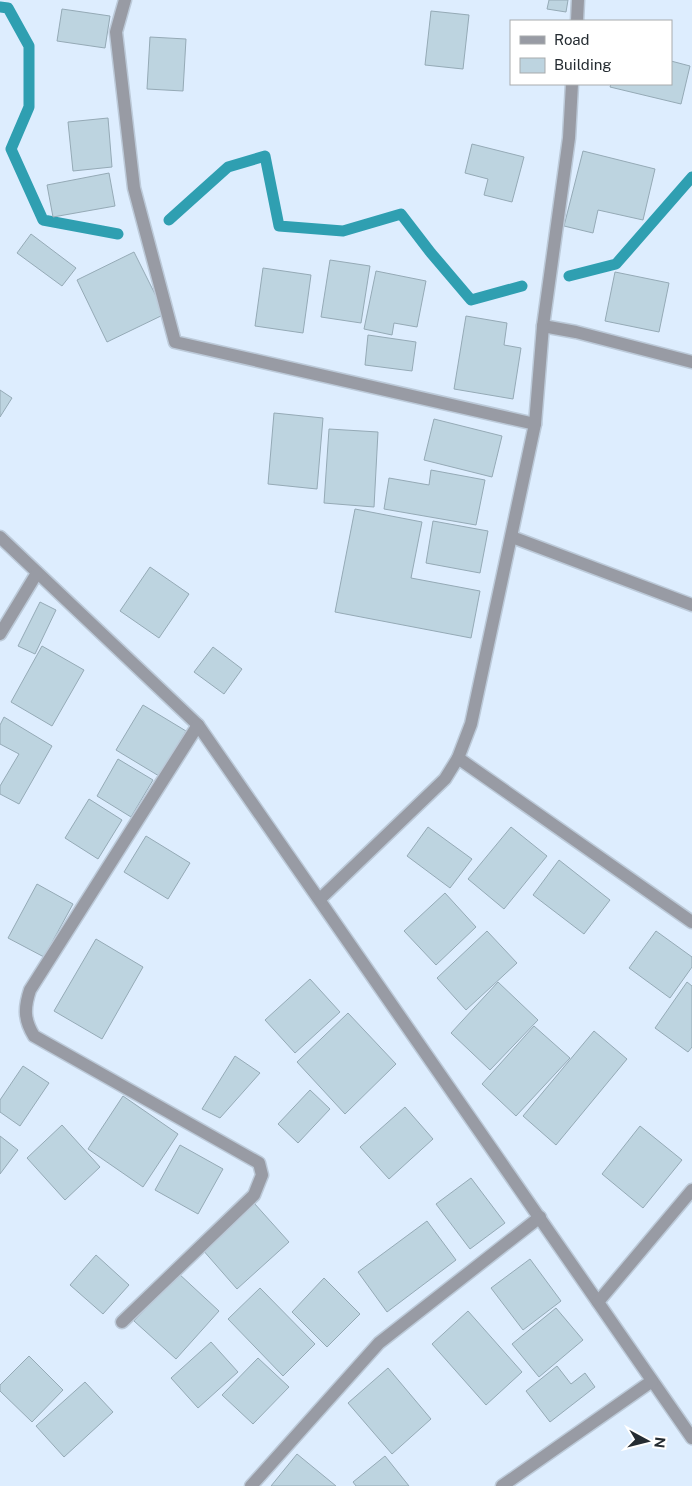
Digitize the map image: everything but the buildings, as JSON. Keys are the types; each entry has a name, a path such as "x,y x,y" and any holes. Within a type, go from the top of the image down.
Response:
{"street":[{"path":"125,0 116,32 134,188 175,342 535,424"},
{"path":"577,20 578,0"},
{"path":"320,899 445,779 458,758 471,724 535,424 543,326 569,138 572,85"},
{"path":"543,326 576,332 692,362"},
{"path":"0,537 198,725 692,1438"},
{"path":"512,537 692,605"},
{"path":"0,634 37,573"},
{"path":"122,1322 254,1195 262,1175 259,1163 34,1036 27,1024 24,1013 30,990 198,725"},
{"path":"458,758 692,922"},
{"path":"598,1302 692,1190"},
{"path":"251,1486 379,1343 540,1217"},
{"path":"502,1486 652,1381"}],"waterway":[{"path":"0,7 8,8 29,46 29,107 11,149 43,220 118,234"},
{"path":"169,220 228,167 265,156 279,226 343,231 401,214 471,300 522,286"},
{"path":"569,276 616,264 692,177"}]}
